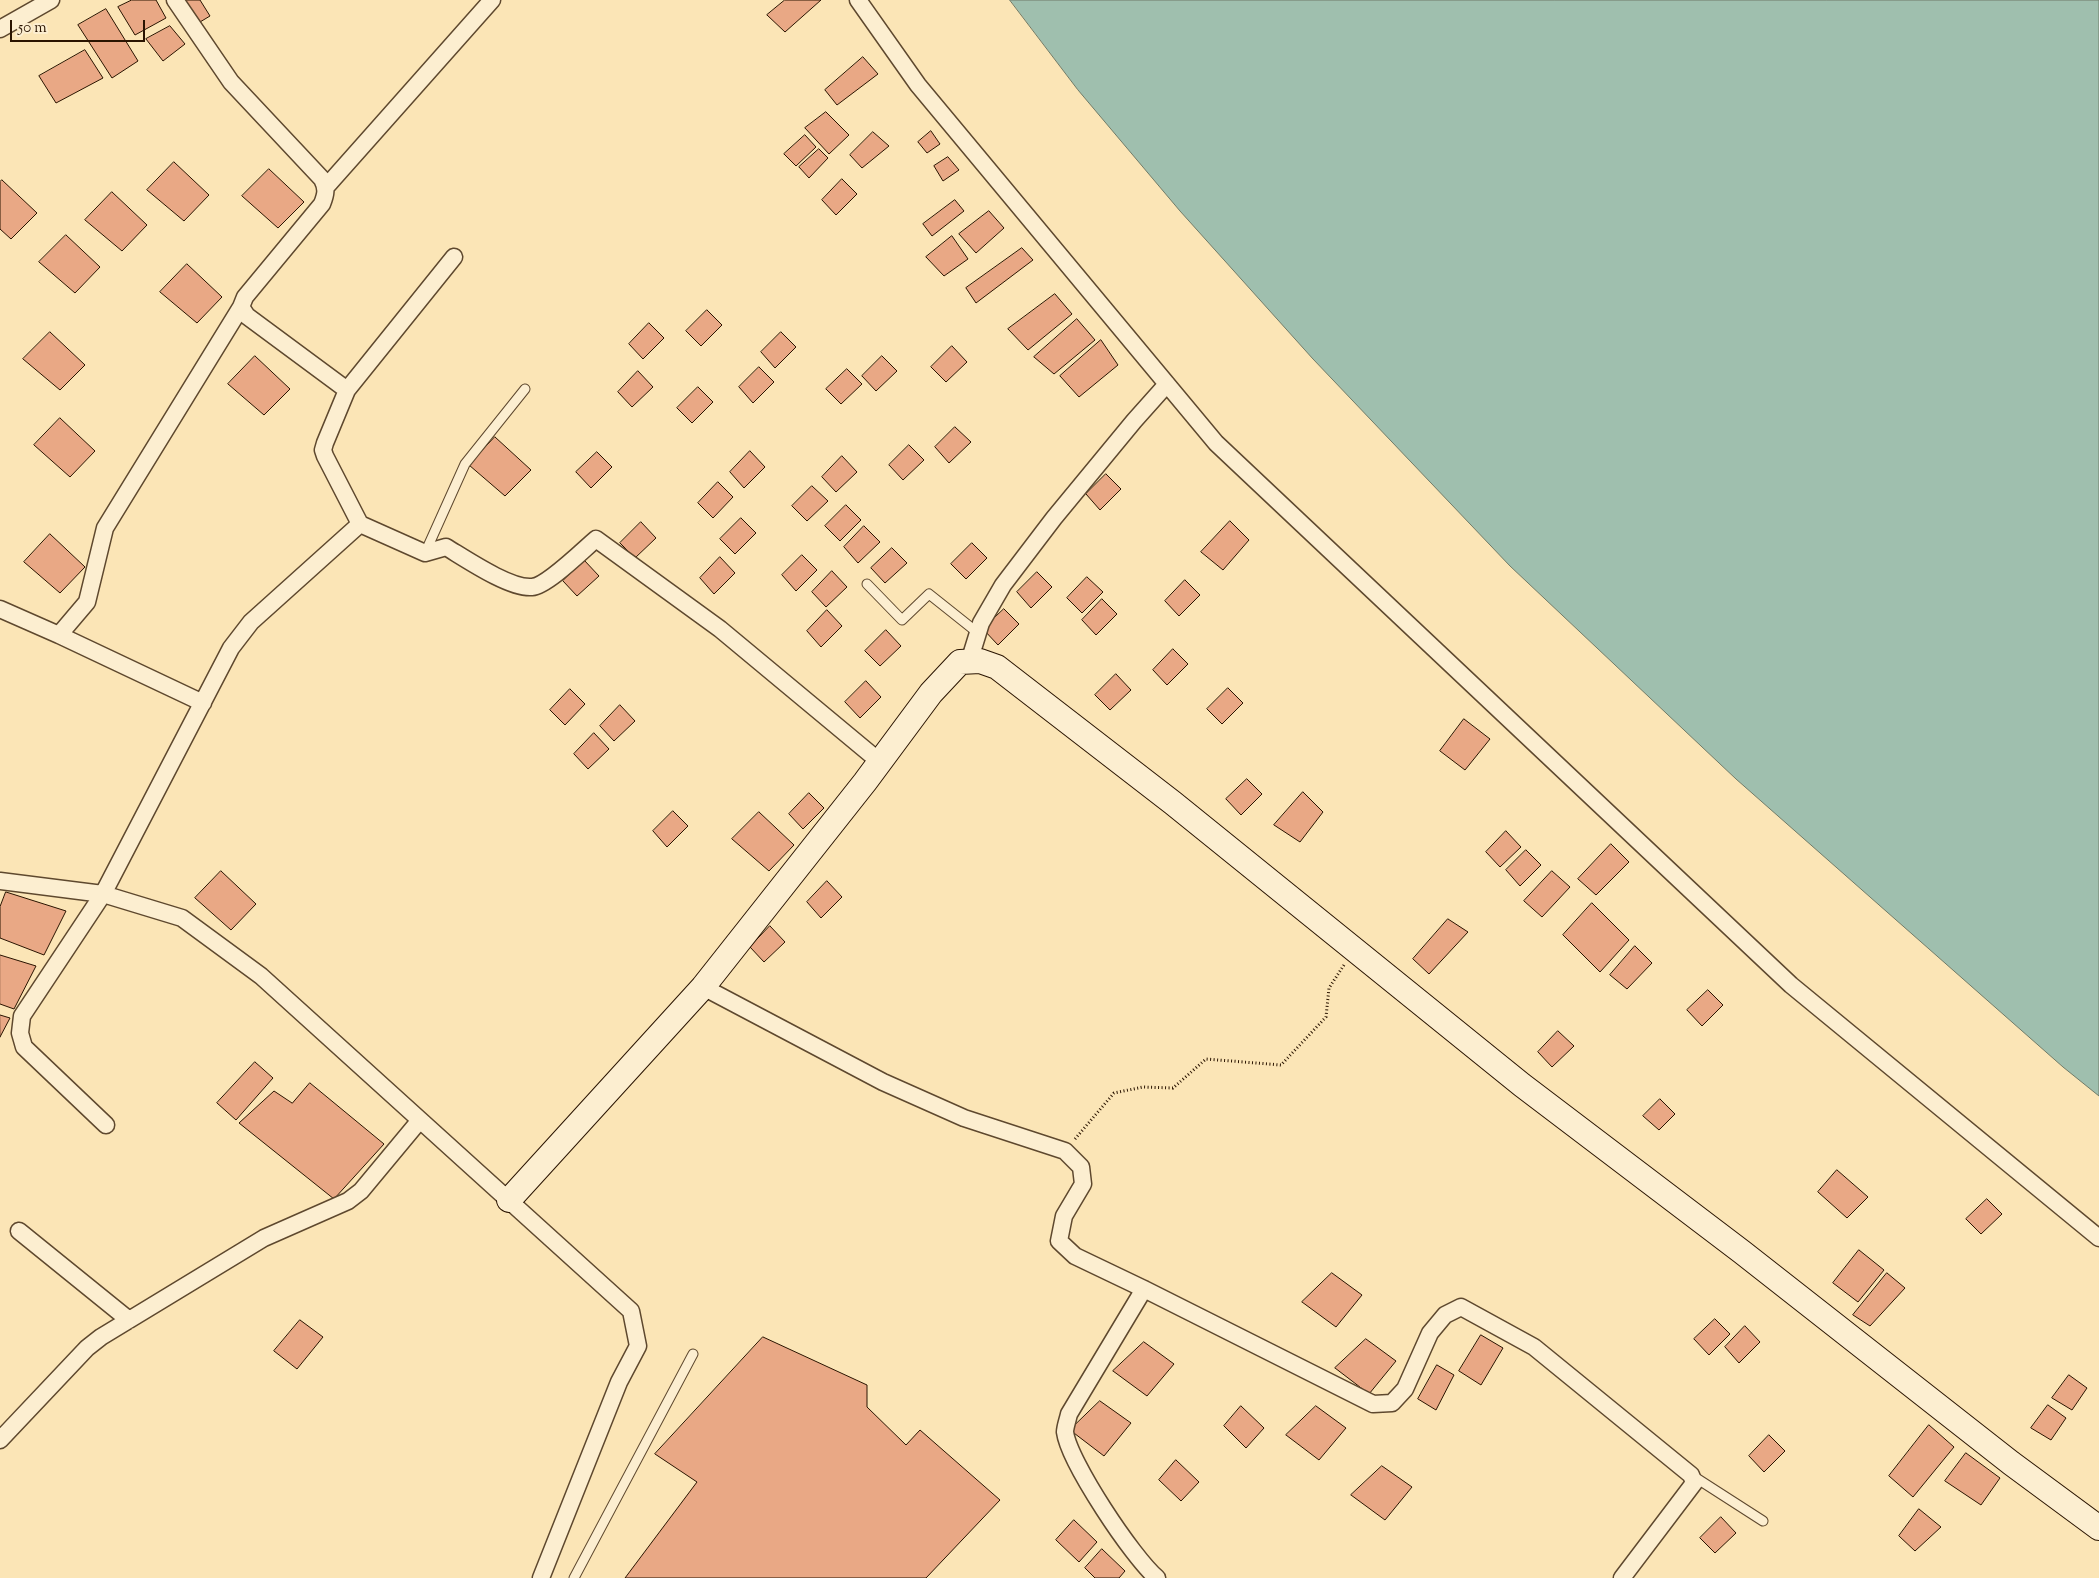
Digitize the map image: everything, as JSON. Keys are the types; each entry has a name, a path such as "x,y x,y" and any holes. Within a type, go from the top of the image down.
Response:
{"street":[{"path":"0,29 51,0"},
{"path":"59,635 87,602 105,528 241,308 245,297 322,204 326,196 326,187 322,179 222,72 175,0"},
{"path":"326,187 492,0"},
{"path":"858,0 918,85 1216,443 1791,984 2099,1238"},
{"path":"454,257 347,390 323,450 360,524 425,553 446,547 515,586 534,587 559,571 596,539 720,629 880,762"},
{"path":"241,308 247,316 347,390"},
{"path":"969,662 981,623 1004,585 1054,518 1167,384"},
{"path":"106,1125 24,1047 20,1033 22,1016 103,894 231,648 252,622 360,524"},
{"path":"0,609 203,703"},
{"path":"509,1200 703,987 880,762 931,694 960,662 980,661 997,667 1173,803 1522,1085 1750,1258 2011,1463 2099,1528"},
{"path":"0,881 103,894 182,918 260,976 631,1311 638,1346 619,1382 541,1578"},
{"path":"703,987 882,1082 964,1118 1065,1151 1081,1167 1083,1184 1064,1216 1059,1241 1075,1256 1144,1288 1373,1404 1392,1403 1405,1389 1430,1333 1445,1315 1461,1307 1534,1347 1691,1475 1694,1484 1622,1578"},
{"path":"0,1440 87,1348 264,1238 348,1201 361,1192 420,1120"},
{"path":"19,1231 130,1320"},
{"path":"1144,1288 1069,1414 1065,1431 1071,1450 1102,1506 1146,1569 1157,1578"}],"lane":[{"path":"425,553 465,464 525,389"},
{"path":"867,584 902,620 929,594 978,633"},
{"path":"574,1578 693,1354"},
{"path":"1691,1475 1763,1521"}],"path":[{"path":"1065,1151 1114,1093 1142,1087 1173,1088 1206,1059 1281,1065 1326,1017 1329,988 1355,950"}],"shaded area":[{"path":"1010,0 2099,0 2099,1096 2063,1067 1736,779 1510,566 1313,359 1180,211 1078,90"}],"building":[{"path":"132,0 156,0 166,18 135,35 118,7"},
{"path":"178,0 200,0 210,16 195,25"},
{"path":"785,0 821,0 785,32 767,15"},
{"path":"106,9 138,61 112,78 78,25"},
{"path":"170,26 185,44 163,61 146,39"},
{"path":"85,50 103,78 56,103 39,76"},
{"path":"863,57 878,74 837,105 825,90"},
{"path":"826,112 849,135 829,154 805,128"},
{"path":"931,131 940,144 927,153 918,142"},
{"path":"873,132 889,146 862,168 850,155"},
{"path":"805,135 816,147 796,166 784,154"},
{"path":"819,149 828,158 809,178 799,167"},
{"path":"948,157 959,170 943,181 934,166"},
{"path":"174,162 209,195 184,221 147,190"},
{"path":"269,169 304,202 278,228 242,196"},
{"path":"842,179 857,194 836,215 822,200"},
{"path":"2,180 37,213 11,239 0,229 0,182"},
{"path":"112,192 147,225 122,251 85,220"},
{"path":"955,200 964,211 932,236 923,224"},
{"path":"989,211 1004,228 976,253 959,234"},
{"path":"66,235 100,267 75,293 39,262"},
{"path":"952,236 968,259 944,276 926,257"},
{"path":"1022,248 1033,260 976,303 966,288"},
{"path":"187,264 222,297 197,323 160,292"},
{"path":"1055,294 1072,314 1028,350 1008,329"},
{"path":"707,310 722,325 701,346 686,331"},
{"path":"1077,319 1095,340 1054,374 1034,357"},
{"path":"649,323 664,338 643,359 629,344"},
{"path":"50,332 85,365 60,390 23,359"},
{"path":"781,332 796,347 775,368 761,352"},
{"path":"1101,340 1118,365 1079,397 1060,376"},
{"path":"952,346 967,362 946,382 931,367"},
{"path":"255,356 290,389 264,415 228,384"},
{"path":"882,356 897,371 876,391 862,376"},
{"path":"759,367 774,382 753,403 739,387"},
{"path":"847,369 862,384 841,404 826,389"},
{"path":"638,371 653,387 632,407 618,392"},
{"path":"698,387 713,402 692,423 677,408"},
{"path":"60,418 95,451 70,477 34,445"},
{"path":"955,427 971,442 949,463 935,447"},
{"path":"495,437 531,470 505,496 469,465"},
{"path":"909,445 924,460 903,480 889,465"},
{"path":"750,451 765,467 744,488 730,472"},
{"path":"597,452 612,467 591,488 576,472"},
{"path":"842,456 857,472 836,492 822,477"},
{"path":"1106,474 1121,489 1100,510 1086,494"},
{"path":"718,482 733,497 713,518 698,503"},
{"path":"812,486 828,501 807,521 792,506"},
{"path":"846,505 861,520 840,541 825,526"},
{"path":"741,518 756,533 735,554 720,539"},
{"path":"1230,521 1249,540 1223,570 1201,552"},
{"path":"641,522 656,538 635,558 620,543"},
{"path":"864,526 880,542 858,563 844,547"},
{"path":"50,534 85,567 60,593 24,562"},
{"path":"972,543 987,558 966,579 951,564"},
{"path":"892,548 907,563 885,583 871,568"},
{"path":"802,555 817,570 796,591 782,575"},
{"path":"720,557 735,573 714,594 700,578"},
{"path":"584,560 599,576 577,596 563,581"},
{"path":"832,571 847,587 826,607 812,592"},
{"path":"1037,572 1052,587 1031,608 1017,592"},
{"path":"1087,577 1103,592 1082,613 1067,598"},
{"path":"1185,580 1200,595 1179,616 1165,601"},
{"path":"1102,599 1117,614 1096,635 1082,620"},
{"path":"1004,609 1019,624 998,645 983,629"},
{"path":"827,610 842,626 821,647 807,631"},
{"path":"886,630 901,646 880,666 865,651"},
{"path":"1173,649 1188,664 1167,685 1153,670"},
{"path":"1116,674 1131,690 1110,710 1095,695"},
{"path":"866,681 881,697 860,718 845,702"},
{"path":"1228,688 1243,703 1222,724 1207,709"},
{"path":"570,689 585,704 565,725 550,710"},
{"path":"620,705 635,721 614,741 600,726"},
{"path":"1464,719 1490,739 1465,770 1440,751"},
{"path":"594,733 609,749 588,769 574,754"},
{"path":"1247,779 1262,794 1241,815 1226,799"},
{"path":"1303,792 1323,812 1300,842 1274,825"},
{"path":"809,793 824,808 803,829 789,814"},
{"path":"673,811 688,826 667,847 653,831"},
{"path":"759,812 794,845 769,871 732,839"},
{"path":"1506,831 1521,847 1500,867 1486,852"},
{"path":"1611,844 1629,862 1596,895 1578,879"},
{"path":"1526,850 1541,865 1520,886 1506,870"},
{"path":"221,871 256,904 231,930 195,898"},
{"path":"1552,871 1570,887 1542,917 1524,901"},
{"path":"827,881 842,897 821,918 807,902"},
{"path":"6,892 66,911 44,955 0,938 0,907"},
{"path":"1592,903 1629,940 1600,972 1563,935"},
{"path":"1448,919 1468,932 1429,974 1413,959"},
{"path":"770,926 785,942 764,962 750,947"},
{"path":"1635,946 1652,963 1627,989 1610,975"},
{"path":"0,955 36,966 14,1009 0,1004"},
{"path":"1708,990 1723,1005 1702,1026 1687,1010"},
{"path":"0,1015 10,1018 0,1037"},
{"path":"1558,1031 1574,1046 1552,1067 1538,1052"},
{"path":"255,1062 273,1078 236,1120 217,1103"},
{"path":"310,1083 384,1144 334,1199 239,1123 274,1091 292,1103"},
{"path":"1660,1099 1675,1114 1659,1130 1643,1116"},
{"path":"1837,1170 1868,1197 1847,1218 1818,1192"},
{"path":"1987,1199 2002,1214 1981,1234 1966,1219"},
{"path":"1859,1250 1884,1270 1858,1302 1833,1283"},
{"path":"1332,1273 1362,1295 1336,1327 1302,1302"},
{"path":"1887,1273 1905,1288 1870,1326 1853,1315"},
{"path":"1715,1319 1730,1334 1709,1355 1694,1339"},
{"path":"300,1320 323,1337 297,1369 274,1351"},
{"path":"1745,1326 1760,1342 1739,1363 1725,1347"},
{"path":"1481,1335 1503,1348 1481,1385 1459,1371"},
{"path":"763,1337 867,1385 867,1407 906,1445 920,1430 1000,1500 926,1578 625,1578 697,1482 655,1454"},
{"path":"1366,1339 1396,1361 1369,1394 1335,1368"},
{"path":"1144,1342 1174,1364 1147,1396 1113,1371"},
{"path":"1437,1365 1454,1375 1436,1410 1418,1399"},
{"path":"2069,1375 2087,1388 2072,1410 2052,1398"},
{"path":"1100,1401 1131,1423 1104,1456 1070,1430"},
{"path":"2048,1405 2066,1418 2051,1440 2031,1428"},
{"path":"1241,1406 1264,1428 1246,1448 1224,1426"},
{"path":"1316,1406 1346,1428 1319,1460 1286,1435"},
{"path":"1929,1425 1954,1447 1913,1497 1889,1476"},
{"path":"1769,1435 1785,1451 1764,1472 1749,1456"},
{"path":"1966,1453 2000,1478 1981,1505 1945,1481"},
{"path":"1176,1460 1199,1482 1181,1501 1159,1480"},
{"path":"1382,1466 1412,1487 1385,1520 1351,1495"},
{"path":"1919,1509 1941,1527 1915,1551 1899,1536"},
{"path":"1721,1517 1736,1533 1715,1553 1700,1538"},
{"path":"1074,1520 1097,1542 1079,1562 1056,1540"},
{"path":"1102,1549 1125,1571 1119,1578 1095,1578 1085,1568"}]}
